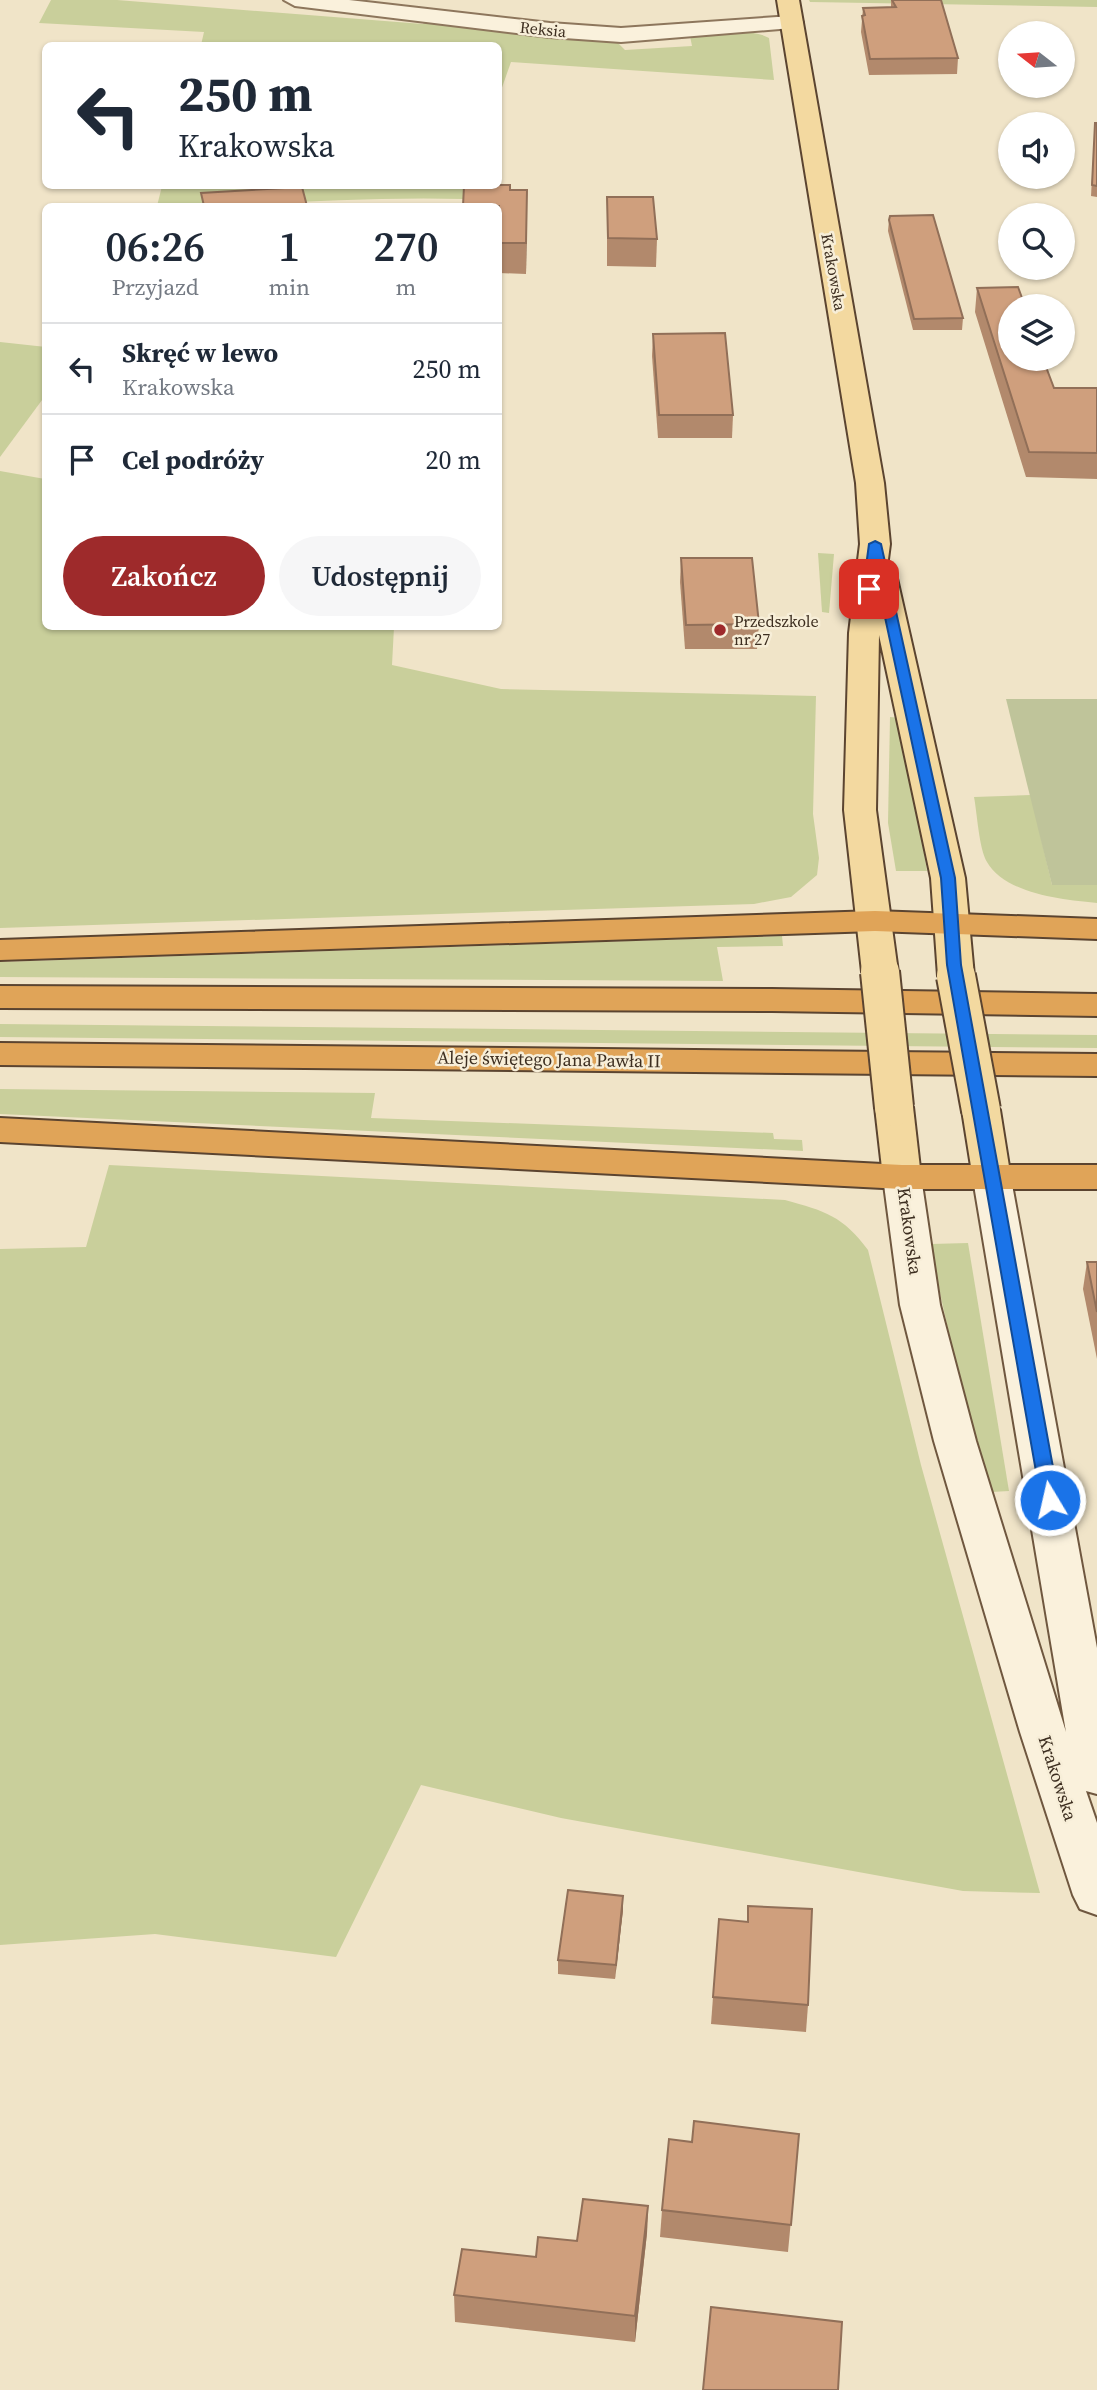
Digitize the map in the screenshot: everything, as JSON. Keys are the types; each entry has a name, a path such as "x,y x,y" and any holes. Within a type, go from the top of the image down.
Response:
{"highway":[{"path":"0,950 875,921 1097,929"},
{"path":"0,997 758,1000 1097,1005"},
{"name":"Aleje świętego Jana Pawła II","path":"0,1054 1097,1065"},
{"path":"0,1130 902,1177 1097,1177"}],"main road":[{"name":"Reksia","path":"295,0 550,30 621,35 790,11"},
{"name":"Krakowska","path":"790,11 863,433 875,544 948,878 954,923 956,976 1097,1776"},
{"name":"Krakowska","path":"875,544 864,633 859,758 860,810 875,921 902,1177 920,1306 939,1383 1043,1732 1097,1895"}],"green space":[{"path":"51,0 117,0 423,24 428,19 615,40 625,50 692,46 690,36 752,33 769,38 774,80 511,62 502,88 502,42 202,42 204,32 39,23"},
{"path":"809,0 1097,0 1097,7 810,2"},
{"path":"161,189 468,189 464,199 158,203"},
{"path":"0,342 42,347 42,400 0,457"},
{"path":"0,471 42,478 42,630 394,630 392,665 501,689 816,696 813,814 819,858 817,875 791,897 754,904 0,928"},
{"path":"818,553 834,554 829,613 822,612"},
{"path":"1006,699 1097,699 1097,885 1052,885"},
{"path":"890,717 901,718 927,871 896,871 888,823"},
{"path":"1031,795 1052,885 1097,885 1097,903 1052,897 1021,888 996,873 987,862 980,840 974,797"},
{"path":"782,936 783,946 717,947 723,981 0,977 0,962"},
{"path":"0,1024 1097,1035 1097,1048 0,1037"},
{"path":"0,1089 375,1093 371,1118 773,1133 774,1139 802,1140 803,1151 0,1114"},
{"path":"109,1165 785,1200 832,1216 850,1229 868,1250 921,1465 1040,1893 963,1891 561,1818 421,1785 336,1957 155,1934 0,1945 0,1249 86,1247"},
{"path":"968,1243 1009,1491 992,1492 950,1338 931,1244"}],"building":[{"path":"892,0 941,0 958,58 870,59 863,8 896,7"},
{"path":"1097,123 1097,186 1092,185"},
{"path":"502,185 510,185 510,190 527,190 526,243 502,243 502,203 463,203 464,189 502,189"},
{"path":"303,189 306,203 203,203 201,193"},
{"path":"607,197 653,197 657,239 608,238"},
{"path":"933,215 963,318 914,319 889,220 890,216"},
{"path":"1018,287 1021,294 998,294 998,354 977,288"},
{"path":"725,333 733,415 659,415 653,334"},
{"path":"1003,371 1048,371 1054,388 1097,388 1097,453 1029,452"},
{"path":"681,558 752,558 759,624 686,625"},
{"path":"1087,1262 1097,1262 1097,1312"},
{"path":"568,1890 623,1896 616,1965 558,1960"},
{"path":"748,1906 812,1909 808,2005 713,1997 719,1919 748,1922"},
{"path":"694,2121 799,2134 791,2225 662,2210 669,2139 692,2142"},
{"path":"583,2199 648,2206 635,2316 454,2295 462,2249 536,2257 538,2237 577,2241"},
{"path":"711,2307 842,2322 838,2390 703,2390"}],"place":[{"name":"Przedszkole nr 27","path":"720,630"}],"route":[{"path":"869,589 875,544 948,878 954,923 954,965 1050,1500"}]}
